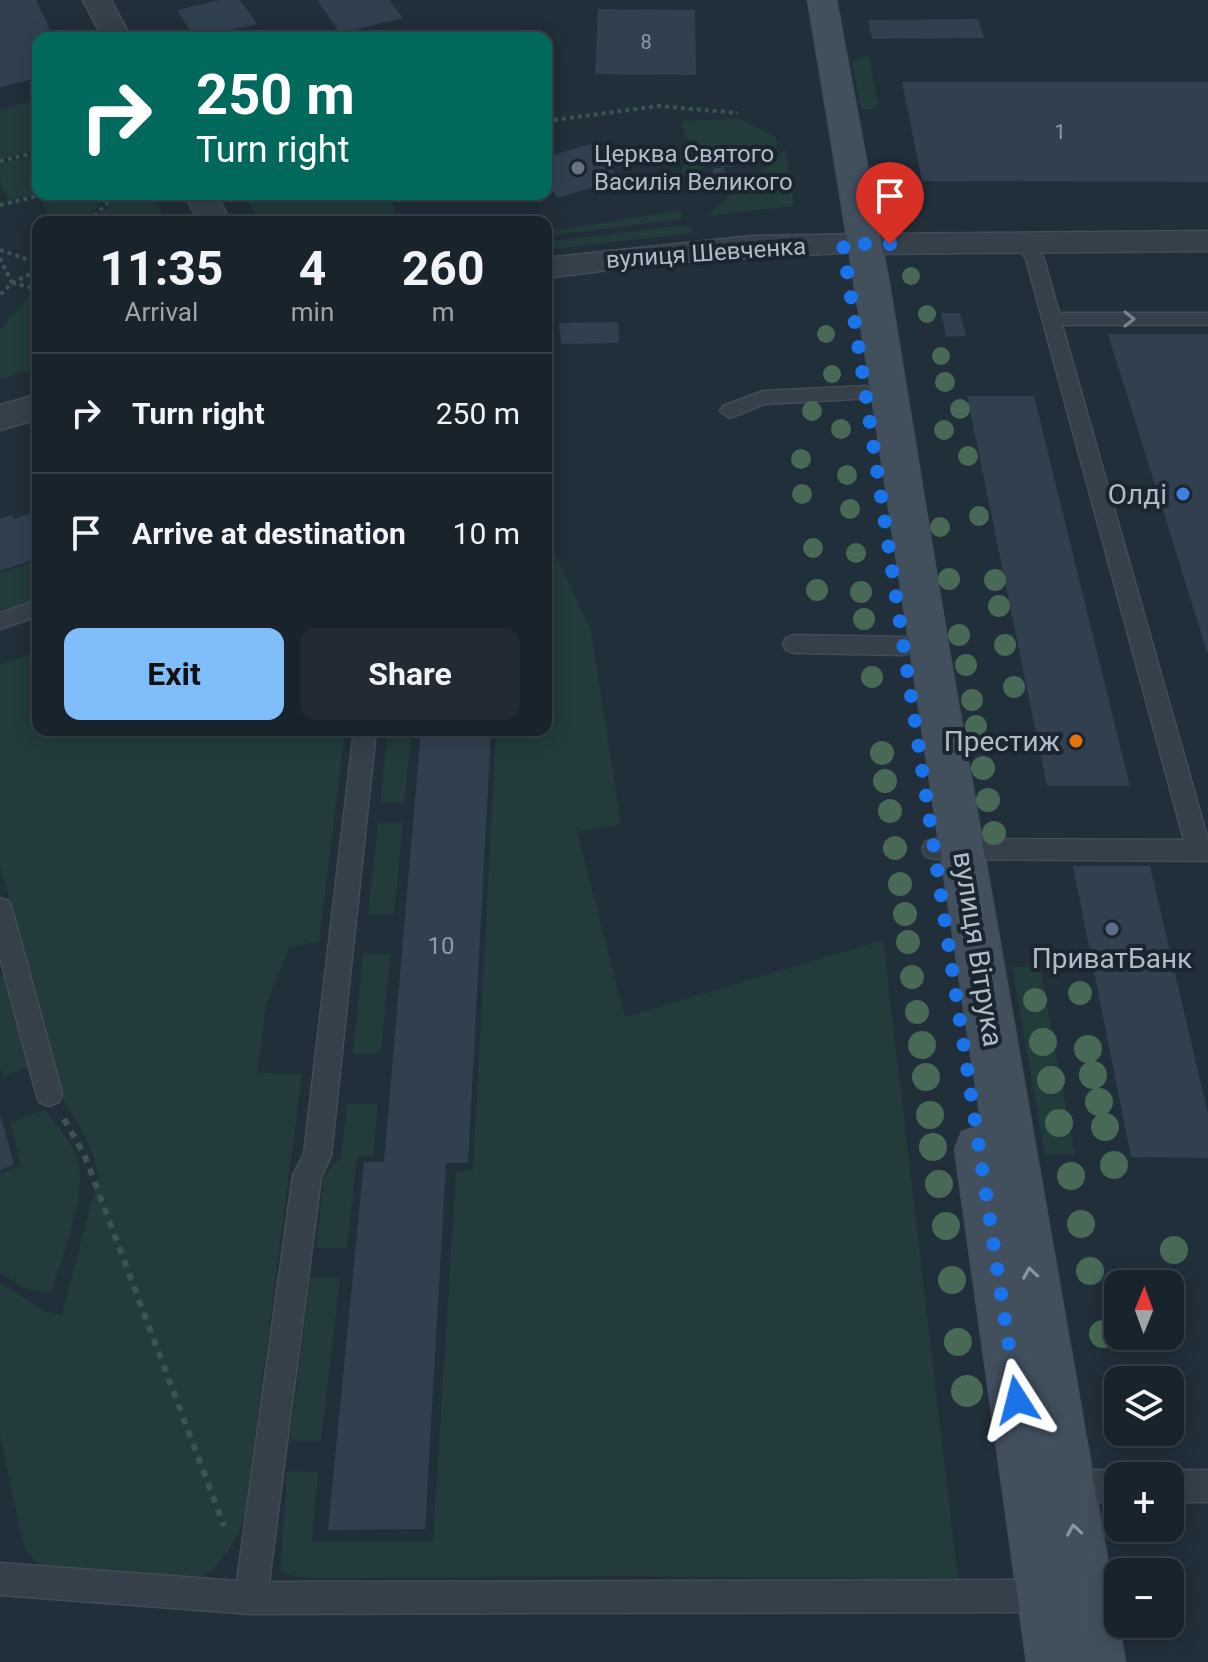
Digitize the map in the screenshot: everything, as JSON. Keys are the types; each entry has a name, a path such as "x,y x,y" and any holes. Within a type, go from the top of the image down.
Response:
{"main road":[{"name":"вулиця Вітрука","path":"804,0 854,244 866,393 904,646 948,848"},
{"name":"вулиця Вітрука","path":"822,0 854,244 1066,1596 1095,1662"},
{"name":"вулиця Вітрука","path":"1057,1662 1066,1596"}],"street":[{"path":"97,0 114,32"},
{"name":"вулиця Шевченка","path":"552,267 693,251 854,244 1208,241"},
{"path":"0,418 32,408"}],"lane":[{"path":"948,848 1203,851 1035,259 1024,242"},
{"path":"1051,319 1208,319"},
{"path":"730,411 763,398 866,393"},
{"path":"0,621 32,610"},
{"path":"794,644 904,646"},
{"path":"251,1598 307,1175 317,1156 364,736"},
{"path":"0,909 49,1093"},
{"path":"1049,1487 1104,1486"},
{"path":"1184,1486 1208,1486"},
{"path":"0,1579 251,1598 1066,1596"}],"path":[{"path":"552,120 659,106 738,113"},
{"path":"0,161 32,153"},
{"path":"0,205 32,197"},
{"path":"95,216 110,200"},
{"path":"0,250 32,261"},
{"path":"0,258 12,283"},
{"path":"0,295 12,283 32,273"},
{"path":"12,283 32,288"},
{"path":"49,1093 84,1154 228,1539"}],"green space":[{"path":"869,56 878,106 861,109 852,62"},
{"path":"32,102 32,151 0,159 0,110"},
{"path":"741,119 776,137 778,146 767,154 753,157 741,149 729,149 729,155 717,158 696,173 681,178 681,171 690,157 682,121"},
{"path":"786,150 794,206 706,216"},
{"path":"32,156 32,194 9,200 0,181 0,164"},
{"path":"42,200 104,200 89,216 48,216"},
{"path":"114,200 155,200 163,216 99,216"},
{"path":"247,200 390,200 397,216 257,216"},
{"path":"681,210 681,219 552,235 552,231"},
{"path":"677,226 691,227 693,233 552,249 552,241"},
{"path":"32,293 32,370 0,379 0,329"},
{"path":"552,548 591,631 621,824 577,832 625,1017 883,940 958,1579 625,1576 312,1578 293,1576 280,1570 287,1471 318,1472 312,1542 433,1542 456,1172 473,1170 496,736 552,736"},
{"path":"32,563 32,603 0,613 0,573"},
{"path":"32,654 32,736 344,736 319,941 289,948 266,1005 257,1073 302,1074 245,1513 237,1538 212,1571 191,1580 63,1579 38,1564 24,1548 0,1436 0,1282 44,1311 62,1315 98,1177 89,1145 62,1098 0,865 0,664"},
{"path":"387,736 411,736 404,803 380,803"},
{"path":"378,823 403,823 394,914 368,914"},
{"path":"363,954 390,954 381,1053 353,1054"},
{"path":"1040,966 1075,1155 1045,1155 1012,967"},
{"path":"4,974 29,1066 3,1077 0,1067 0,975"},
{"path":"347,1104 378,1104 373,1156 357,1157 347,1248 316,1248 324,1176 341,1156"},
{"path":"45,1109 72,1147 80,1175 76,1209 51,1293 26,1289 0,1273 0,1174 21,1165 10,1123"},
{"path":"310,1278 340,1278 321,1441 290,1441"}],"building":[{"path":"0,0 36,0 51,32 32,32 32,79 0,87"},
{"path":"220,0 240,0 257,24 222,32 191,32 177,10"},
{"path":"317,0 389,0 403,18 344,32 339,32"},
{"path":"598,9 695,10 696,75 595,74"},
{"path":"978,19 984,38 872,39 868,20"},
{"path":"902,82 1208,82 1208,182 922,181"},
{"name":"Церква Святого Василія Великого","path":"590,144 620,179 558,198 552,190 552,155"},
{"path":"720,160 731,160 733,167 724,167 726,175 714,175 713,168 721,168"},
{"path":"941,313 960,313 966,336 946,337"},
{"path":"618,322 619,343 561,344 559,323"},
{"name":"Олді","path":"1108,334 1208,334 1208,652 1207,652"},
{"path":"967,396 1034,396 1130,786 1047,786"},
{"path":"32,513 32,560 0,571 0,519 12,515 14,519"},
{"path":"420,736 491,736 468,1163 446,1163 425,1529 328,1530 364,1162 384,1162"},
{"path":"1073,866 1150,866 1208,1114 1208,1158 1131,1157"},
{"path":"0,1114 14,1164 0,1170"}],"place":[{"name":"Церква Святого Василія Великого","path":"578,168"},
{"name":"Олді","path":"1183,494"},
{"name":"Престиж","path":"1076,741"},
{"name":"ПриватБанк","path":"1112,929"}],"route":[{"path":"890,244 843,244 1017,1400"}]}
